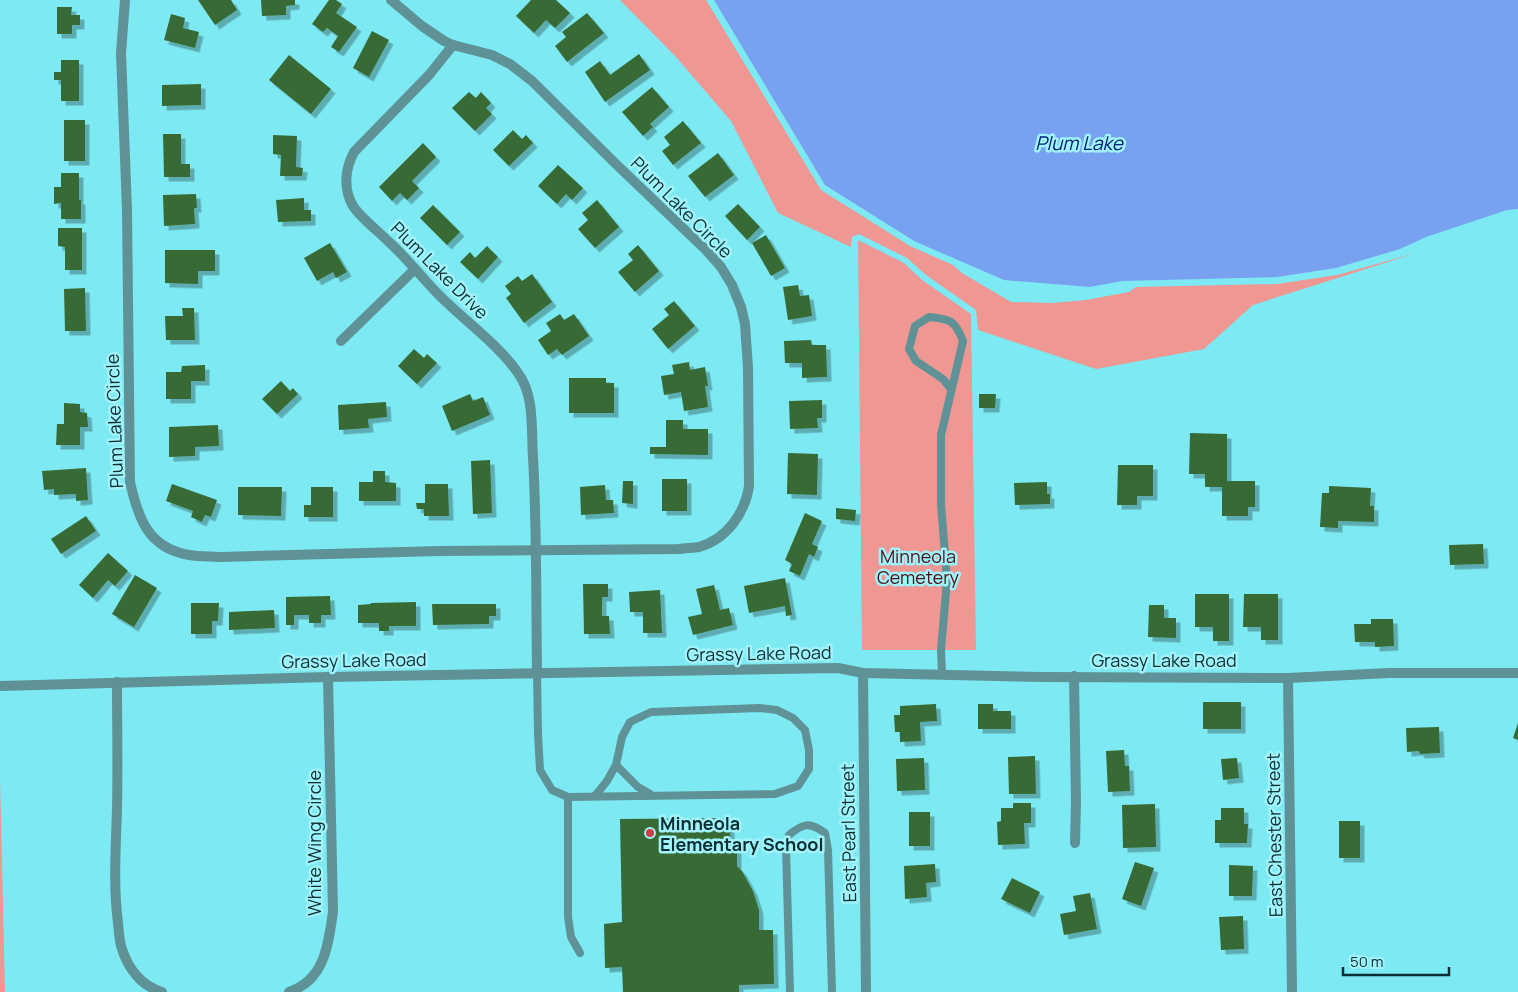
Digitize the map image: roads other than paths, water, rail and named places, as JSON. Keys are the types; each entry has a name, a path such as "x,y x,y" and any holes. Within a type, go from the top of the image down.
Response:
{"street":[{"name":"Plum Lake Circle","path":"124,0 121,53 127,210 130,482 140,519 151,535 174,551 190,555 213,556 698,547 720,536 741,513 750,486 746,324 732,285 711,256 532,81 510,64 492,55 453,45 422,26 391,0"},
{"name":"Plum Lake Drive","path":"453,45 429,75 354,152 349,162 346,178 347,190 353,207 440,296 490,342 518,372 524,383 530,404 536,551"},
{"path":"341,341 415,269"},
{"path":"536,551 537,673"},
{"name":"Grassy Lake Road","path":"0,686 328,677 838,668 863,673 1042,677 1288,678 1389,673 1518,673"},
{"name":"East Pearl Street","path":"863,673 866,992"},
{"path":"1074,676 1075,842"},
{"name":"White Wing Circle","path":"289,992 300,988 308,982 318,969 329,942 332,920 328,677"},
{"name":"East Chester Street","path":"1288,678 1292,992"},
{"path":"117,682 115,877 116,907 121,947 127,962 137,977 146,985 162,992"}],"lane":[{"path":"942,674 941,650 947,580 942,504 941,435 963,341 957,327 945,319 929,317 915,326 909,349 916,361 943,378 951,389"},
{"path":"537,673 540,770 552,790 568,797 775,794 798,786 809,769 809,750 805,730 793,718 777,710 759,708 651,712 630,722 622,737 616,764 607,781 595,796"},
{"path":"616,764 638,787 652,795"},
{"path":"568,797 568,917 571,937 580,953"},
{"path":"790,992 786,847 789,834 800,826 815,826 825,833 828,850 832,992"}],"water":[{"name":"Plum Lake","path":"714,0 1518,0 1518,209 1507,210 1426,237 1400,249 1336,268 1277,277 1122,281 1090,287 1004,280 914,241 825,185"}],"place":[{"name":"Minneola Elementary School","path":"650,833"}],"park label":[{"name":"Minneola Cemetery","path":"918,566"}]}
